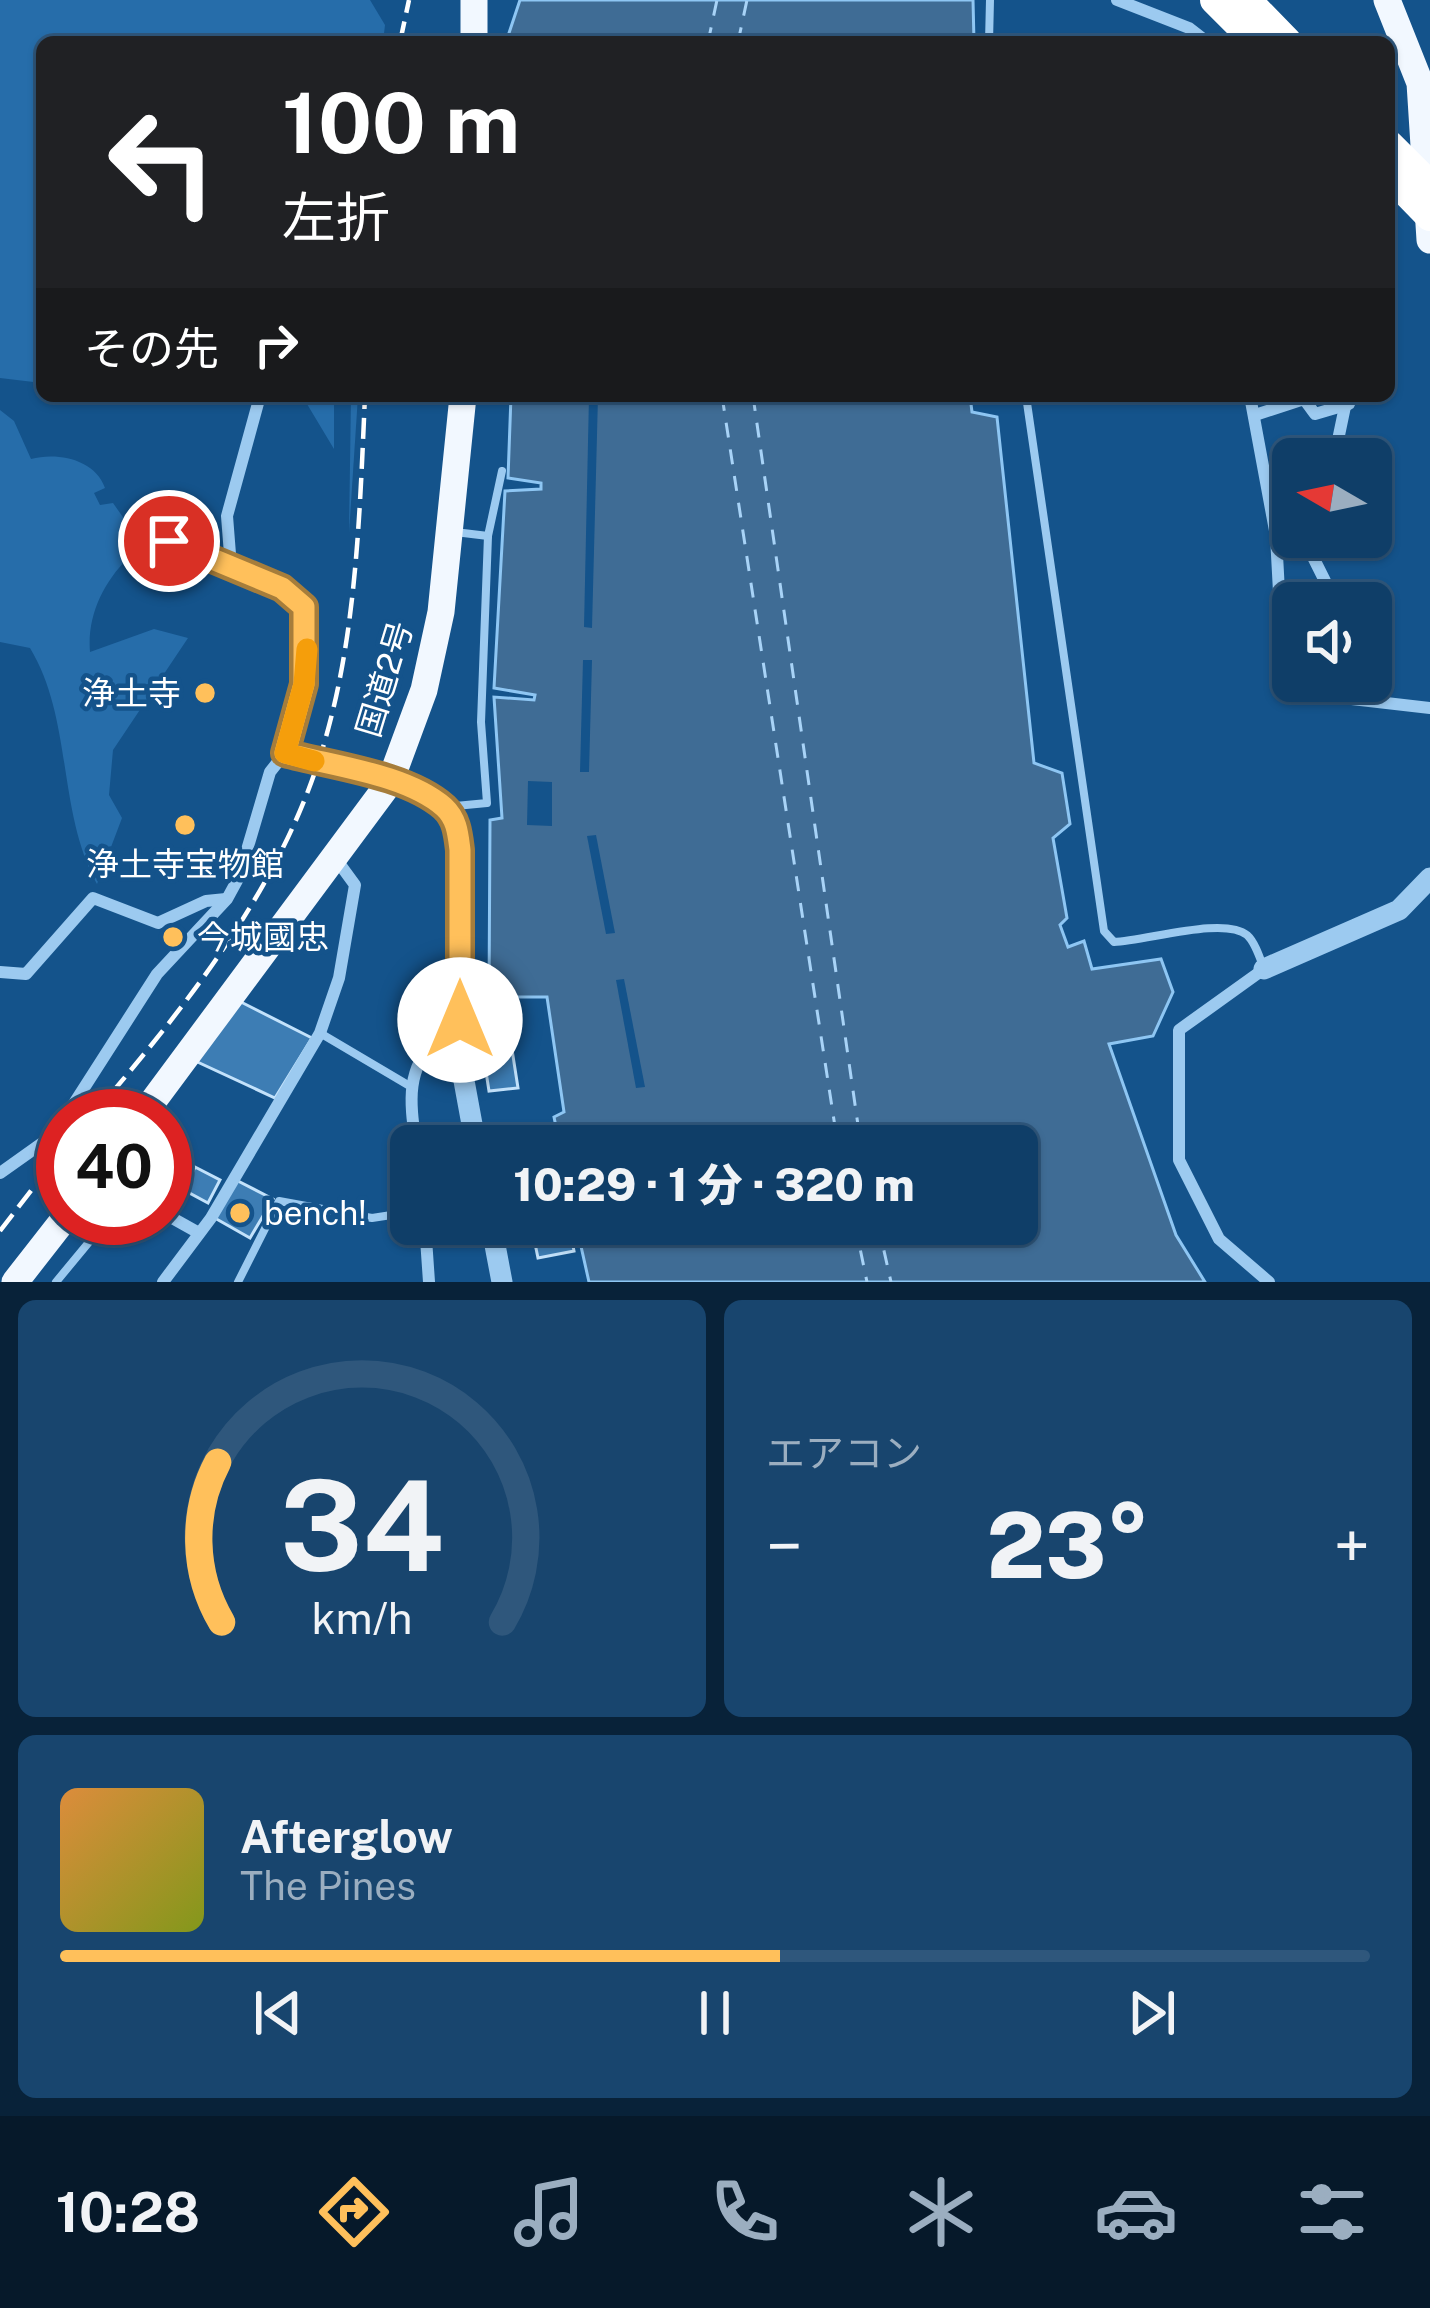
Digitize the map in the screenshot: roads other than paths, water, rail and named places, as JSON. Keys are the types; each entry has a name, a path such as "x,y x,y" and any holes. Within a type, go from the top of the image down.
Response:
{"highway":[{"path":"474,0 474,36"},
{"path":"1215,0 1251,36"},
{"path":"1246,0 1281,36"},
{"path":"1388,0 1420,82 1430,240"},
{"path":"1395,151 1430,186"},
{"path":"1395,181 1430,216"},
{"name":"国道2号","path":"162,1089 390,782 424,690 453,532 463,402"},
{"path":"15,1282 44,1245"}],"street":[{"path":"1118,0 1200,36"},
{"path":"231,567 227,516 258,402"},
{"path":"1252,402 1272,513"},
{"path":"1255,415 1295,402"},
{"path":"1306,402 1315,414 1342,402"},
{"path":"1339,438 1348,402"},
{"path":"83,1089 158,974 227,899 269,772 285,753 304,684 304,607 282,588 139,528"},
{"path":"1314,558 1325,580"},
{"path":"1378,702 1430,708"},
{"path":"285,753 390,782 443,807 457,826 459,1034 473,1125"},
{"path":"163,1282 200,1233 320,1033 339,978 355,885 336,859"},
{"path":"1269,1282 1219,1239 1179,1160 1179,1030 1264,969 1399,910 1430,878"},
{"path":"1399,910 1409,911 1430,894"},
{"path":"0,972 26,974 93,898 158,923 206,901 227,899"},
{"path":"413,1125 408,1085 421,1054 437,1036 459,1034"},
{"path":"0,1173 36,1148"},
{"path":"192,1229 200,1233"},
{"path":"426,1245 428,1282"},
{"path":"495,1245 502,1282"}],"lane":[{"path":"989,36 990,0"},
{"path":"1027,402 1104,931 1114,941 1139,941 1228,925 1250,936 1264,969"},
{"path":"443,807 487,803 481,722 488,536 502,471"},
{"path":"453,532 488,536"},
{"path":"320,1033 408,1085"},
{"path":"238,1282 279,1201 372,1218 390,1215"},
{"path":"56,1282 87,1245"}],"railway":[{"path":"401,36 409,0"},
{"path":"115,1089 241,922 308,791 346,646 365,402"},
{"path":"0,1231 36,1184"}],"place":[{"name":"浄土寺","path":"205,693"},
{"name":"浄土寺宝物館","path":"185,825"},
{"name":"今城國忠","path":"173,937"},
{"name":"bench!","path":"240,1213"}]}
